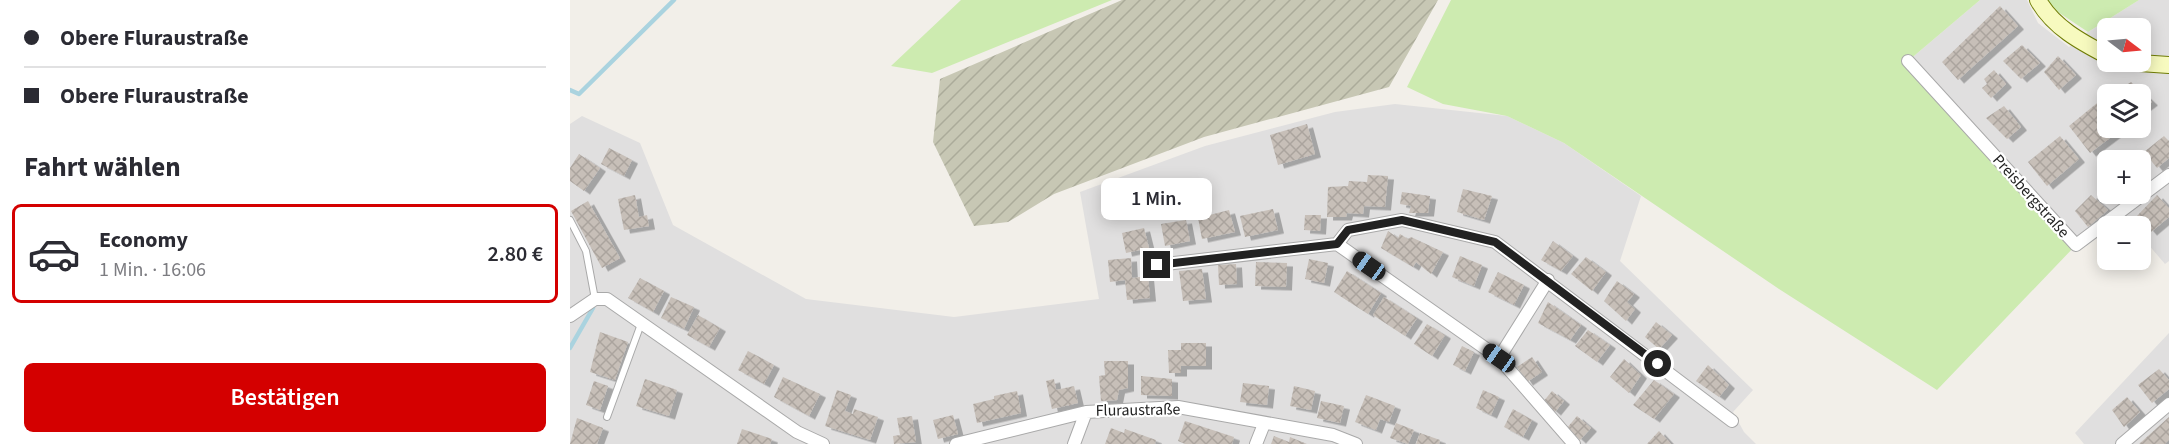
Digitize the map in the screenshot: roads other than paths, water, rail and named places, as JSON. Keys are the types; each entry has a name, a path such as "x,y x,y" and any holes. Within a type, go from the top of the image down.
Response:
{"street":[{"path":"2038,0 2046,14 2076,39 2097,50"},
{"name":"Preisbergstraße","path":"1908,61 2076,245 2169,175"},
{"path":"2151,64 2169,65"},
{"path":"1337,244 1348,230 1402,220 1495,242 1732,421"},
{"path":"1157,265 1337,244 1499,358 1574,444"},
{"path":"1499,358 1548,280"},
{"path":"570,316 595,299 608,299 640,324 797,432 823,444"},
{"path":"2122,444 2169,404"},
{"name":"Fluraustraße","path":"956,444 1086,412 1178,407 1333,435 1356,444"},
{"path":"1074,444 1086,412"},
{"path":"1256,444 1264,424"}],"lane":[{"path":"570,220 586,251 595,299"},
{"path":"607,417 640,324"}],"waterway":[{"path":"570,90 579,94 674,0"},
{"path":"570,348 593,308"}]}
